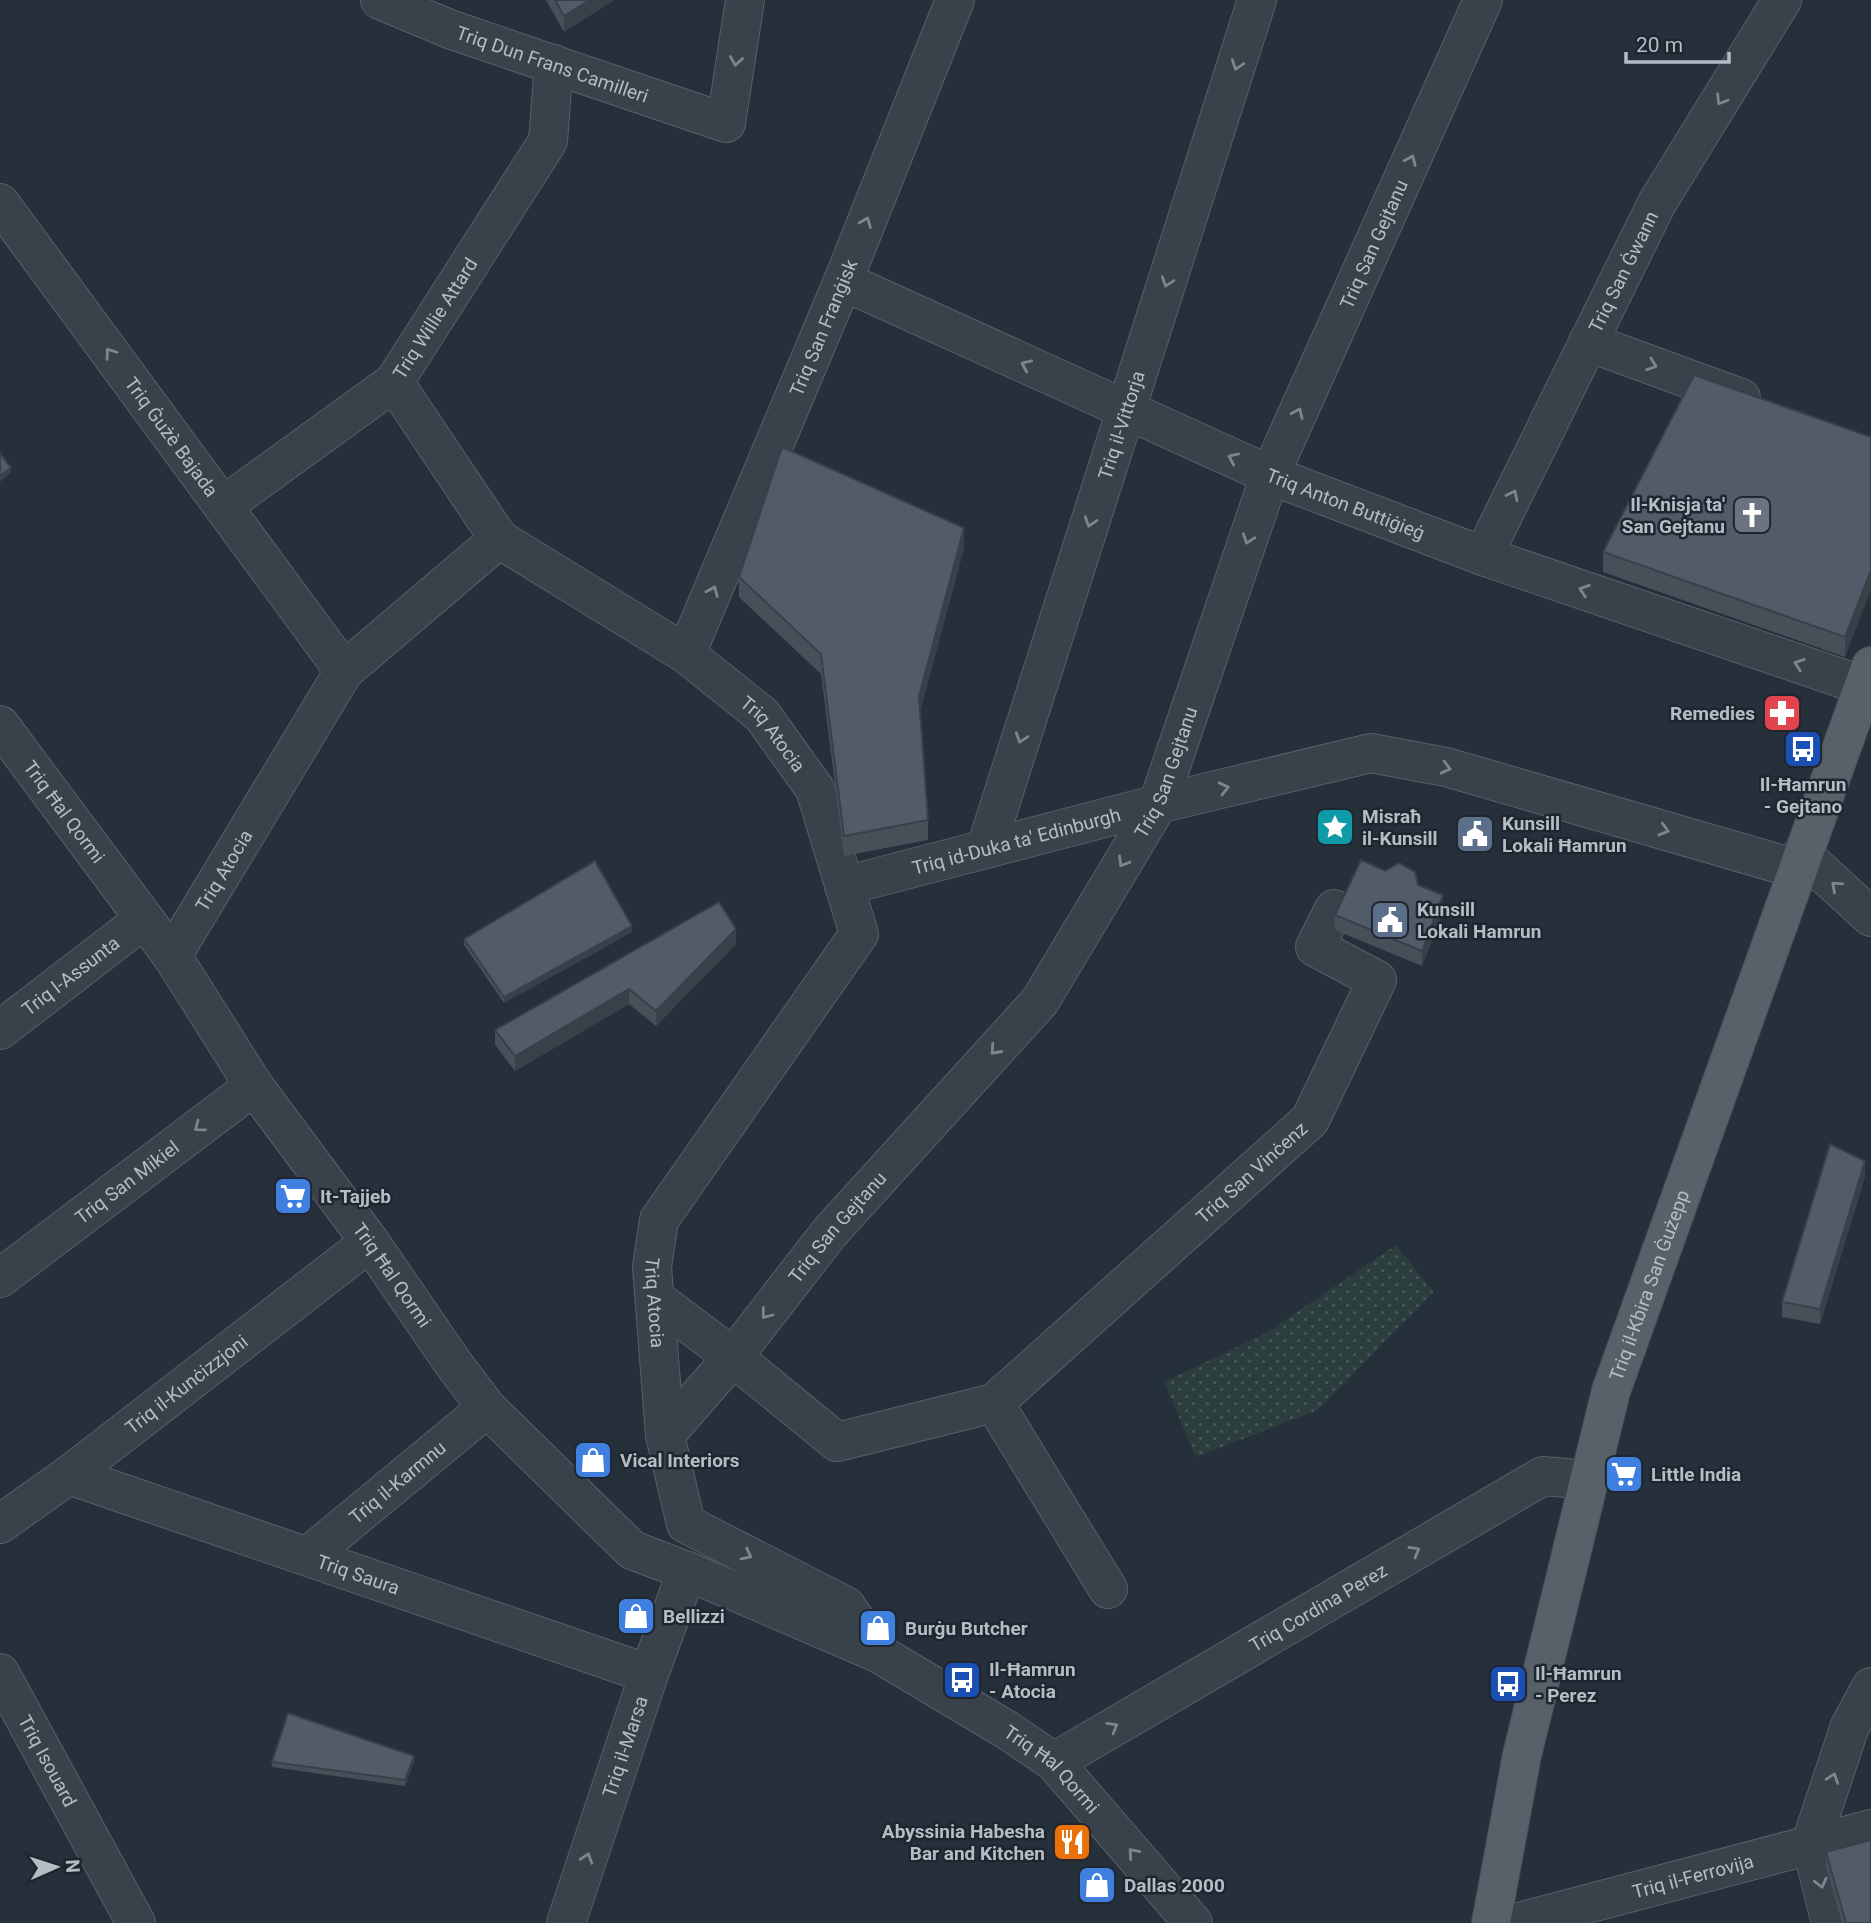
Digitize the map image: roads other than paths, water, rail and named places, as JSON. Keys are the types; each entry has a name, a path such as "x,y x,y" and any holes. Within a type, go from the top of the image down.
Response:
{"main road":[{"name":"Triq il-Kbira San Ġużepp","path":"1491,1923 1522,1755 1611,1391 1867,676"}],"street":[{"name":"Triq Dun Frans Camilleri","path":"380,0 451,15 554,64 726,123 746,0"},
{"name":"Triq San Franġisk","path":"686,654 842,281 955,0"},
{"name":"Triq il-Vittorja","path":"986,848 1257,0"},
{"name":"Triq San Gejtanu","path":"665,1435 733,1357 830,1232 1040,1001 1157,804 1270,475 1483,0"},
{"name":"Triq San Ġwann","path":"1483,556 1657,203 1782,0"},
{"name":"Triq Willie Attard","path":"223,506 394,382 548,141 554,64"},
{"name":"Triq Ġużè Bajada","path":"0,203 344,671"},
{"name":"Triq Anton Buttiġieġ","path":"842,281 1270,475 1483,556 1867,676"},
{"path":"1588,342 1768,408"},
{"path":"394,382 499,538"},
{"name":"Triq Atocia","path":"172,956 344,671 499,538 686,654 761,715 815,789 859,934 659,1220 652,1267 665,1435 686,1524"},
{"name":"Triq Ħal Qormi","path":"0,725 12,768 172,956 254,1086 370,1242 487,1408 632,1550 878,1653 1007,1730 1054,1762 1194,1923"},
{"name":"Triq id-Duka ta' Edinburgh","path":"844,886 1157,804 1371,752 1446,767 1799,861"},
{"path":"1799,861 1871,917"},
{"name":"Triq San Vinċenz","path":"656,1299 733,1357 837,1442 993,1403 1310,1120 1377,980 1315,947 1334,909"},
{"name":"Triq l-Assunta","path":"0,1030 143,919"},
{"name":"Triq San Mikiel","path":"0,1278 254,1086"},
{"name":"Triq il-Kunċizzjoni","path":"0,1524 69,1475 370,1242"},
{"path":"993,1403 1108,1589"},
{"name":"Triq il-Karmnu","path":"308,1556 487,1408"},
{"name":"Triq Saura","path":"69,1475 649,1674"},
{"name":"Triq Cordina Perez","path":"1054,1762 1543,1476 1590,1480"},
{"name":"Triq Ħal Qormi","path":"686,1524 846,1606 878,1653"},
{"name":"Triq il-Marsa","path":"566,1923 649,1674 687,1571"},
{"name":"Triq Isouard","path":"0,1673 136,1923"},
{"path":"1831,1923 1811,1843 1850,1726 1871,1687"},
{"name":"Triq il-Ferrovija","path":"1515,1923 1625,1909 1811,1843 1871,1829"}],"place":[{"name":"Il-Knisja ta' San Gejtanu","path":"1752,515"},
{"name":"Remedies","path":"1782,713"},
{"name":"Il-Ħamrun - Gejtano","path":"1803,749"},
{"name":"Misraħ il-Kunsill","path":"1335,827"},
{"name":"Kunsill Lokali Ħamrun","path":"1475,834"},
{"name":"Kunsill Lokali Hamrun","path":"1390,920"},
{"name":"It-Tajjeb","path":"293,1196"},
{"name":"Vical Interiors","path":"593,1460"},
{"name":"Little India","path":"1624,1474"},
{"name":"Bellizzi","path":"636,1616"},
{"name":"Burġu Butcher","path":"878,1628"},
{"name":"Il-Ħamrun - Atocia","path":"962,1680"},
{"name":"Il-Ħamrun - Perez","path":"1508,1684"},
{"name":"Abyssinia Habesha Bar and Kitchen","path":"1072,1842"},
{"name":"Dallas 2000","path":"1097,1885"}]}
